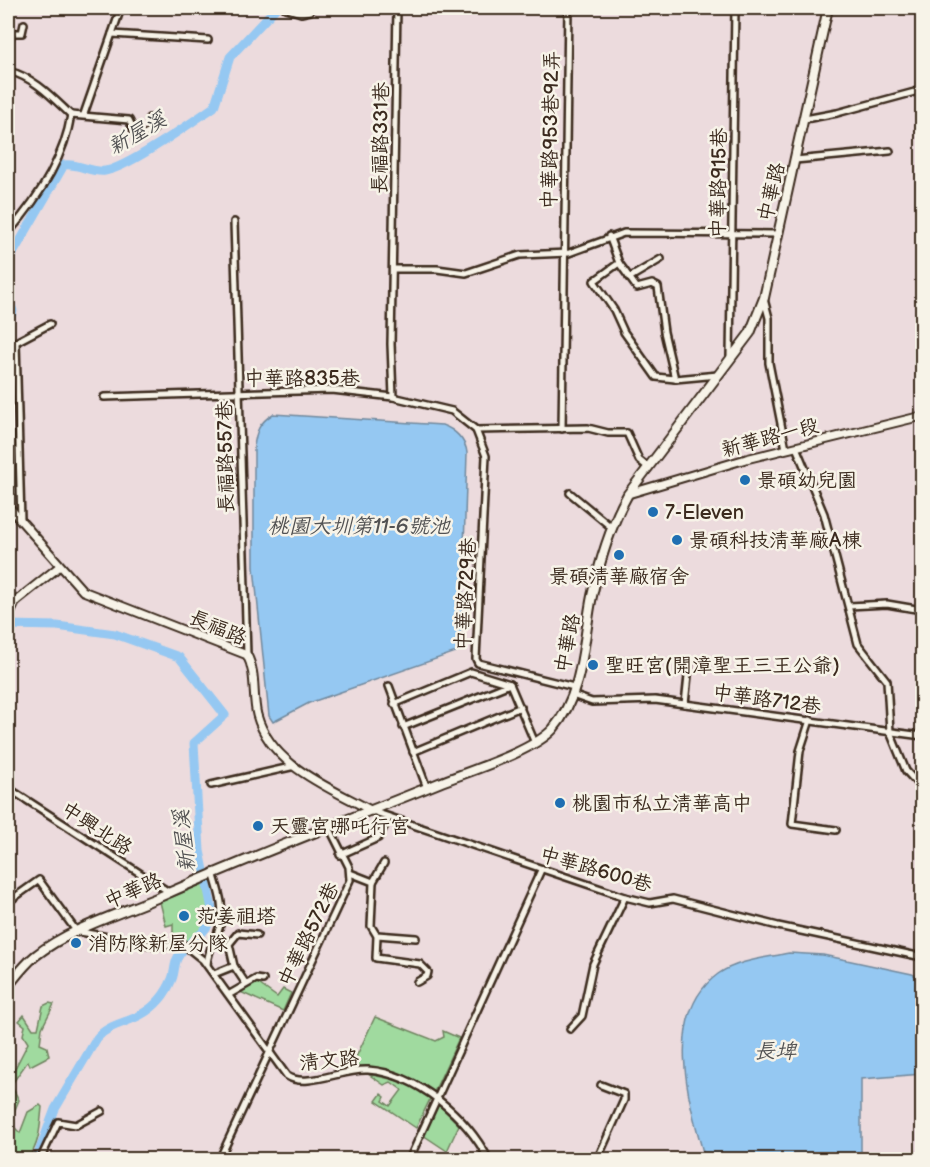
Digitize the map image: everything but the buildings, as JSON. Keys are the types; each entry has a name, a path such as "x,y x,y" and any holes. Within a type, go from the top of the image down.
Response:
{"main road":[{"name":"中華路","path":"9,980 34,957 77,932 207,874 372,811 535,743 546,735 565,714 586,642 592,599 611,527 628,494 750,333 764,298 828,8"}],"street":[{"path":"84,114 121,8"},
{"path":"285,8 301,13 310,11 310,8"},
{"name":"長福路331巷","path":"393,397 391,344 397,8"},
{"name":"中華路953巷92弄","path":"562,429 568,8"},
{"name":"中華路915巷","path":"730,360 735,8"},
{"path":"8,43 12,33 22,33 24,24"},
{"path":"112,34 208,40"},
{"path":"8,71 20,74 38,84 71,115 84,114 129,120 138,139 153,129 149,118"},
{"path":"805,119 837,113 922,90"},
{"path":"8,233 25,214 58,158 68,137 71,115"},
{"path":"795,160 890,151"},
{"name":"長福路557巷","path":"234,222 247,655"},
{"path":"394,269 437,269 466,273 520,255 582,250 609,236 624,233 778,234"},
{"path":"609,236 619,263 637,288 652,284 658,287 664,332 675,379"},
{"path":"629,278 661,260"},
{"path":"619,263 594,281 614,310 624,332 656,376 675,379 718,375"},
{"path":"764,298 769,318 769,363 786,449"},
{"path":"21,520 16,342 50,324"},
{"name":"中華路835巷","path":"104,397 327,389 393,397 452,411 476,429"},
{"name":"新華路一段","path":"628,494 786,449 922,416"},
{"path":"476,429 627,432 639,460 649,468"},
{"name":"中華路729巷","path":"476,429 486,456 476,659 478,663 573,691"},
{"path":"796,447 824,514 858,644 887,681 890,732 906,771 918,784 922,784"},
{"path":"570,493 611,527"},
{"name":"長福路","path":"8,506 83,591 247,655 253,669 257,715 274,749 295,766 372,811"},
{"path":"8,618 16,601 60,566"},
{"path":"849,606 887,604 922,610"},
{"path":"685,704 689,666"},
{"path":"394,704 471,672 510,684 535,743"},
{"path":"403,727 510,684"},
{"path":"389,686 427,788"},
{"name":"中華路712巷","path":"573,691 592,702 655,700 922,736"},
{"path":"413,752 521,707"},
{"path":"810,720 800,751 792,824 836,830"},
{"path":"212,785 295,766"},
{"name":"中興北路","path":"8,788 169,892"},
{"name":"中華路600巷","path":"372,811 625,897 650,903 673,899 778,926 922,957"},
{"path":"340,855 378,838 389,818"},
{"name":"中華路572巷","path":"219,1160 350,880 351,873 340,855 329,827"},
{"path":"384,863 373,882 371,926 376,935 376,958 420,964 428,972 427,976 417,982"},
{"path":"409,1160 541,870"},
{"path":"351,873 373,882"},
{"path":"207,874 222,903 220,924 214,942 208,949 207,966"},
{"path":"8,902 39,879 77,932"},
{"path":"570,1029 582,1016 593,964 625,897"},
{"name":"清文路","path":"77,932 100,934 138,944 185,946 199,957 230,994 265,1042 269,1053 291,1079 300,1081 368,1070 404,1080 421,1087 438,1100 469,1131 489,1160"},
{"path":"246,984 234,966 229,944 234,936 245,932 257,935"},
{"path":"376,935 416,938"},
{"path":"214,974 234,966"},
{"path":"230,994 256,979 263,980"},
{"path":"597,1160 624,1100 624,1094 601,1085"},
{"path":"40,1160 58,1122 76,1125 102,1112"}],"green space":[{"path":"203,884 210,908 208,925 187,944 180,941 173,943 173,924 166,926 160,902"},
{"path":"256,982 277,997 283,989 291,993 283,1011 238,991"},
{"path":"49,1003 54,1004 42,1028 40,1044 47,1047 49,1056 30,1066 28,1061 11,1085 19,1100 14,1112 8,1114 8,1082 28,1043 23,1035 25,1026 19,1021 24,1015 33,1029 38,1029 43,1006"},
{"path":"375,1017 436,1041 444,1037 443,1031 459,1038 434,1092 394,1074 373,1069 351,1068"},
{"path":"368,1074 404,1082 431,1097 416,1128 376,1101 381,1094 385,1097 383,1101 390,1106 402,1090 391,1082 384,1085"},
{"path":"435,1101 459,1125 447,1151 420,1133"},
{"path":"40,1105 42,1107 40,1128 32,1153 28,1159 8,1159 11,1155 8,1149 10,1131 15,1128 20,1133 28,1112"}],"water":[{"name":"桃園大圳第11-6號池","path":"273,414 442,425 459,436 467,453 461,643 456,652 309,703 273,722 269,716 254,567 254,447 259,428"},
{"name":"長埤","path":"789,953 823,955 912,974 921,978 922,1074 861,1079 861,1159 705,1159 692,1112 684,1061 685,1036 690,1012 701,991 726,969 752,960"}],"waterway":[{"name":"新屋溪","path":"8,262 64,165 74,165 95,171 115,168 160,144 214,107 230,57 276,8"},
{"name":"新屋溪","path":"8,297 13,311 8,320"},
{"name":"新屋溪","path":"8,625 57,626 115,634 179,657 225,715 194,743 200,851 213,914 205,929 186,946 177,959 173,976 164,995 147,1011 112,1027 97,1038 55,1109 36,1160"}],"place":[{"name":"景碩幼兒園","path":"745,480"},
{"name":"7-Eleven","path":"653,512"},
{"name":"景碩科技清華廠A棟","path":"677,540"},
{"name":"景碩清華廠宿舍","path":"619,555"},
{"name":"聖旺宮(開漳聖王三王公爺)","path":"593,665"},
{"name":"桃園市私立清華高中","path":"560,803"},
{"name":"天靈宮哪吒行宮","path":"258,826"},
{"name":"范姜祖塔","path":"184,916"},
{"name":"消防隊新屋分隊","path":"76,943"}]}
